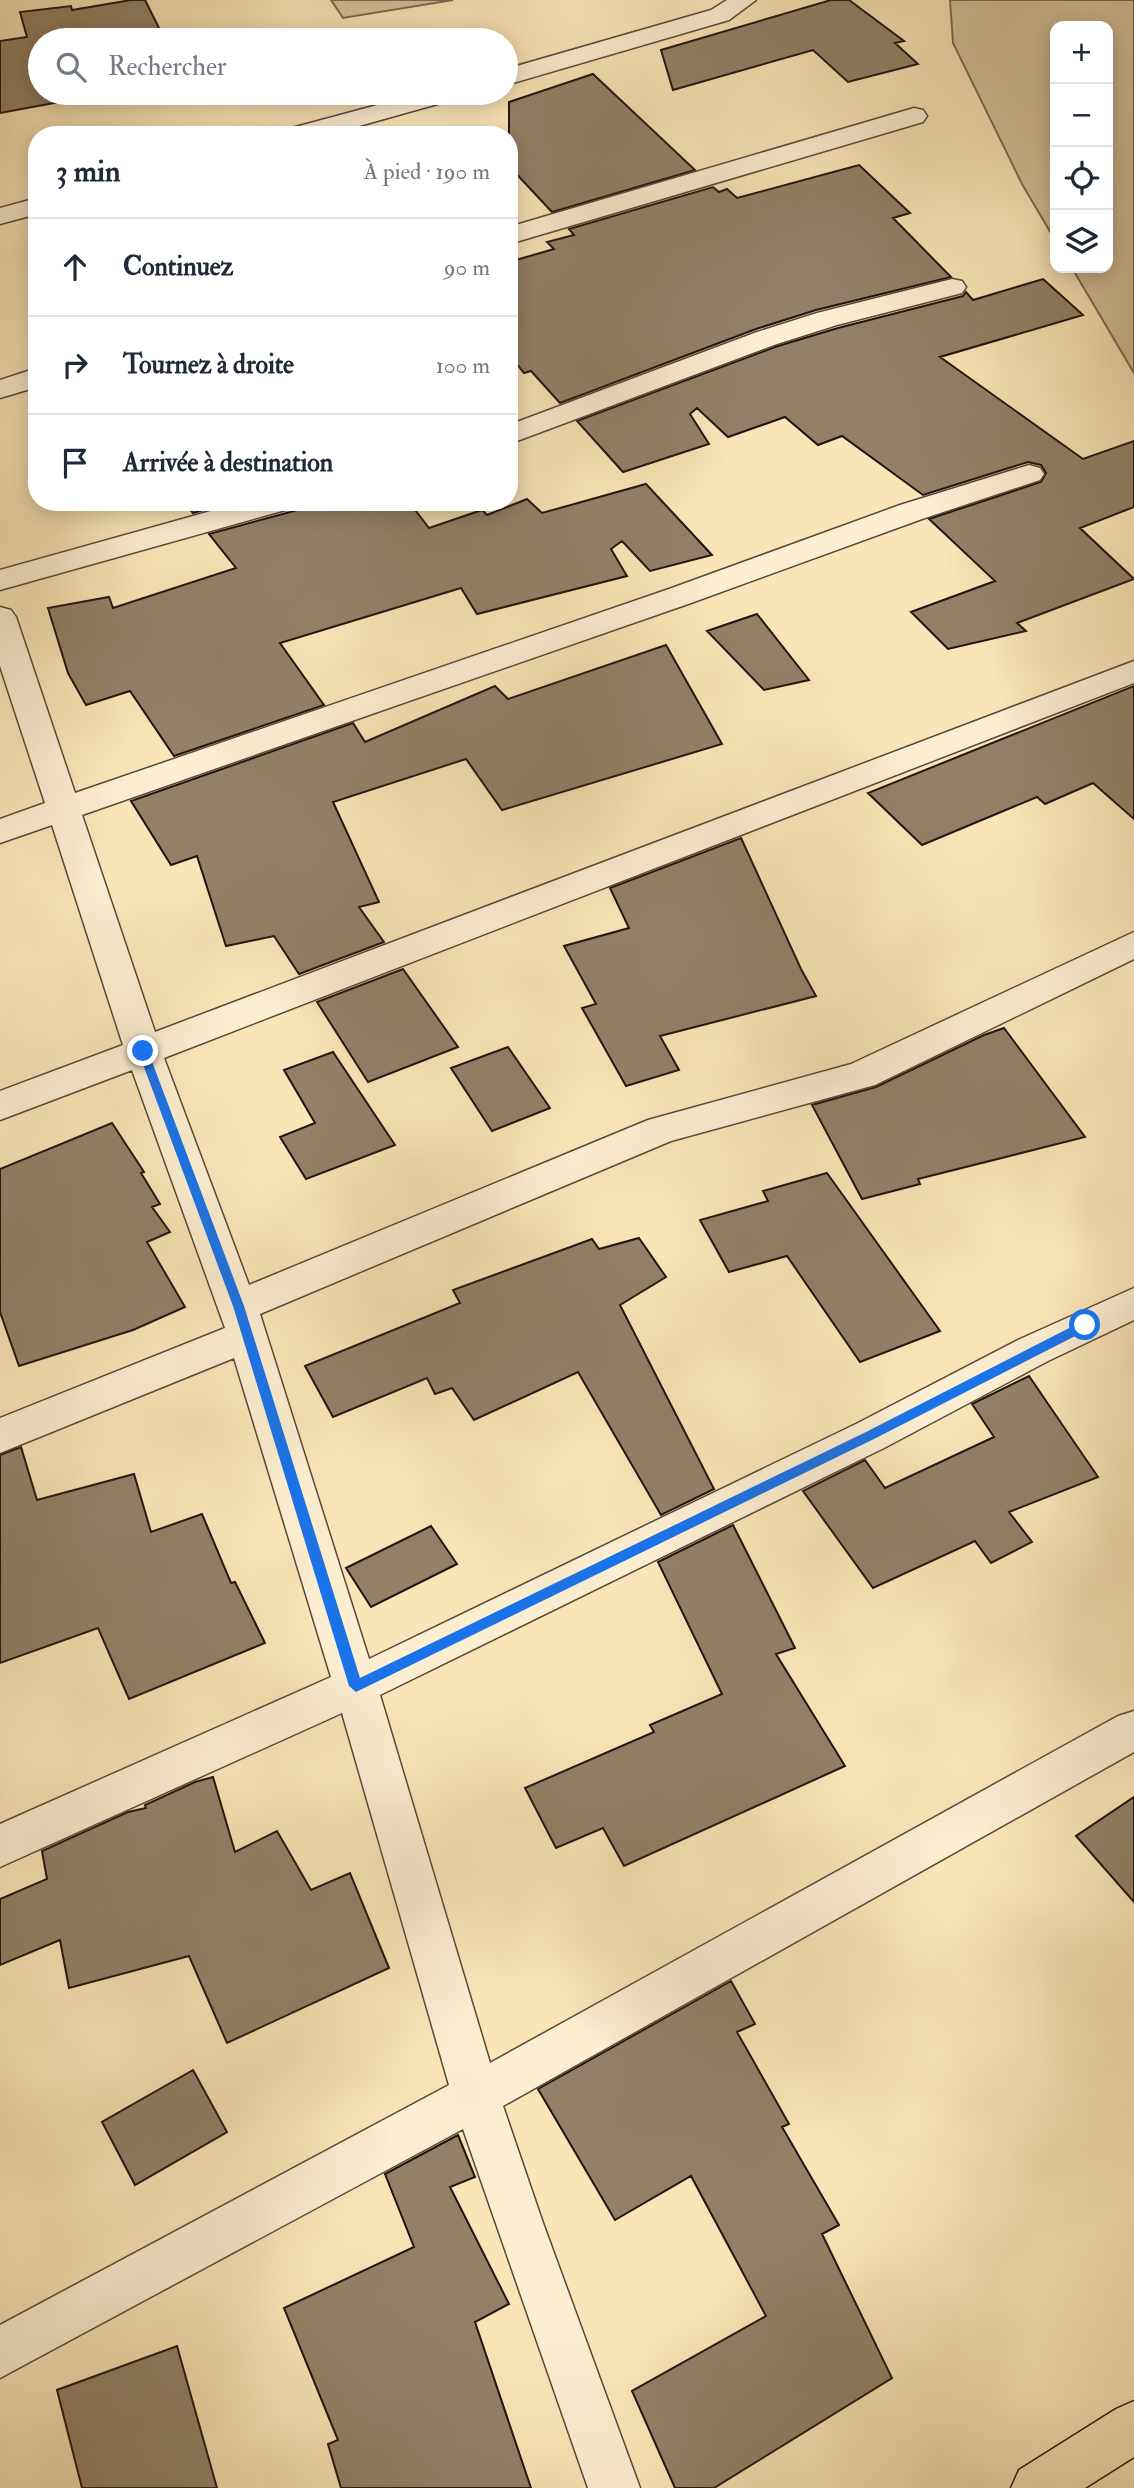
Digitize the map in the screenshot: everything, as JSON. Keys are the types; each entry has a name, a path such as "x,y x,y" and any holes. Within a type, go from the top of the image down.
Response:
{"highway":[{"path":"1037,2488 1134,2427"}],"street":[{"path":"518,74 720,15 744,0"},
{"path":"330,126 406,105"},
{"path":"518,233 914,116"},
{"path":"0,216 28,208"},
{"path":"518,432 767,338 827,319 951,287"},
{"path":"0,390 28,380"},
{"path":"0,831 1029,474"},
{"path":"0,580 246,511"},
{"path":"0,617 143,1051 242,1321 356,1686 476,2096 517,2224 614,2488"},
{"path":"0,1106 1134,671"},
{"path":"0,1436 242,1321 661,1130 862,1075 1134,944"},
{"path":"0,1846 356,1686 870,1436 1034,1350 1134,1303"},
{"path":"0,2353 476,2096 1134,1730"}],"shaded area":[{"path":"331,0 453,0 343,18"},
{"path":"950,0 1134,0 1134,373 1075,273 1113,273 1113,21 1050,21 1050,232 1022,184 953,43"}],"building":[{"path":"145,0 159,28 28,28 28,105 43,105 0,113 0,41 27,37 20,12 71,6 72,10"},
{"path":"831,0 849,0 904,41 895,43 918,64 848,82 813,50 673,90 661,50"},
{"path":"593,74 695,170 552,212 518,176 518,126 509,126 509,105 518,105 518,99"},
{"path":"859,165 910,213 893,218 951,277 816,310 756,329 560,403 531,371 524,373 518,365 518,259 554,249 547,242 574,235 569,229 713,187 719,192 727,189 737,198"},
{"path":"1043,279 1083,315 940,357 1083,459 1134,441 1134,507 1080,528 1134,579 1017,623 1026,631 948,649 911,612 995,581 929,519 1041,482 1046,473 1041,465 1028,462 923,495 842,436 818,445 785,417 728,437 697,408 690,414 709,444 623,472 577,421 778,346 963,296 966,292 973,300"},
{"path":"646,484 712,555 650,571 622,541 611,549 627,576 477,614 461,588 280,643 324,705 174,756 130,691 86,705 68,673 48,608 109,597 113,608 236,568 209,534 294,511 416,511 429,528 479,511 487,515 497,511 518,511 518,503 527,499 542,513"},
{"path":"757,614 809,680 764,690 707,631"},
{"path":"666,645 722,744 502,810 466,759 333,802 379,902 359,907 384,942 299,974 274,936 226,946 197,856 171,865 131,801 353,723 365,742 495,686 508,699"},
{"path":"1134,686 1134,819 1093,783 1045,804 1037,797 922,845 868,793"},
{"path":"741,838 816,996 660,1036 679,1070 626,1086 582,1008 596,1004 564,946 629,928 610,888"},
{"path":"403,969 458,1047 368,1082 317,1002"},
{"path":"1004,1028 1085,1137 918,1179 920,1184 862,1199 812,1105 876,1087"},
{"path":"508,1047 550,1108 492,1131 451,1068"},
{"path":"333,1052 395,1145 306,1179 280,1137 315,1123 284,1070"},
{"path":"112,1123 144,1172 141,1173 160,1204 152,1207 170,1232 147,1242 185,1307 133,1330 19,1366 0,1312 0,1169"},
{"path":"827,1173 940,1331 860,1362 787,1256 729,1272 700,1220 768,1201 763,1191"},
{"path":"639,1238 666,1277 620,1305 714,1489 661,1515 578,1372 474,1420 452,1388 435,1394 427,1378 333,1417 305,1366 460,1303 453,1290 592,1239 599,1249"},
{"path":"1029,1376 1098,1477 1009,1512 1032,1542 991,1563 975,1541 873,1588 803,1491 865,1460 885,1488 994,1437 972,1404"},
{"path":"21,1447 37,1500 134,1474 151,1532 202,1514 231,1583 235,1582 265,1643 129,1699 98,1628 0,1663 0,1455"},
{"path":"733,1525 795,1648 776,1654 845,1766 624,1866 603,1828 556,1848 525,1788 654,1732 650,1725 722,1694 658,1562"},
{"path":"431,1526 457,1564 371,1607 346,1568"},
{"path":"213,1777 235,1852 277,1831 311,1890 350,1873 389,1968 227,2043 189,1956 69,1988 60,1940 0,1965 0,1899 47,1879 42,1851 128,1812 146,1808 145,1805 195,1782"},
{"path":"1134,1797 1134,1902 1076,1836"},
{"path":"731,1981 755,2024 737,2032 789,2124 782,2127 839,2225 822,2234 892,2378 714,2488 675,2488 632,2391 766,2316 691,2176 615,2220 538,2089"},
{"path":"193,2070 227,2132 135,2185 102,2122"},
{"path":"458,2135 475,2177 450,2187 509,2304 475,2322 531,2488 341,2488 328,2444 338,2440 284,2308 414,2247 385,2174"},
{"path":"177,2346 217,2488 82,2488 57,2390"}],"route":[{"path":"143,1051 238,1306 356,1686 870,1436 1085,1325"}]}
